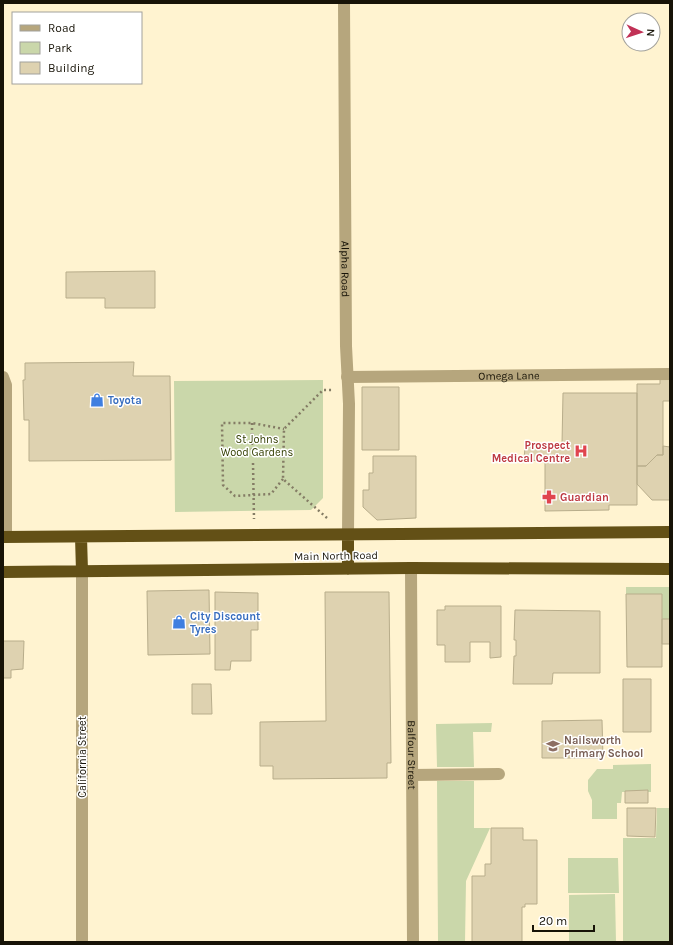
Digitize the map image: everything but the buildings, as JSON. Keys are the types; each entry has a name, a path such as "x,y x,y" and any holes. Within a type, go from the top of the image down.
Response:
{"highway":[{"name":"Main North Road","path":"4,537 670,532"},
{"path":"348,535 348,569"},
{"path":"81,537 82,571"},
{"name":"Main North Road","path":"3,572 411,568 670,569"}],"street":[{"name":"Alpha Road","path":"344,3 346,338 349,404 348,535"},
{"name":"Omega Lane","path":"348,377 670,374"},
{"path":"3,377 6,385 4,537"},
{"name":"Balfour Street","path":"411,568 413,942"},
{"name":"California Street","path":"82,571 82,942"},
{"path":"412,775 499,774"}],"path":[{"path":"284,429 252,423 222,423 222,485 235,496 271,494 283,479 284,429 323,390 348,390"},
{"path":"252,423 252,452"},
{"path":"253,463 255,535"},
{"path":"283,479 327,518"}],"green space":[{"name":"St Johns Wood Gardens","path":"323,380 323,498 311,510 175,512 174,381"},
{"path":"626,587 670,587 670,619 662,619 662,594 626,594"},
{"path":"492,723 491,732 473,732 474,767 437,767 436,724"},
{"path":"651,764 651,792 622,792 621,803 617,803 617,819 592,819 592,800 588,791 588,780 597,769 613,769 613,765"},
{"path":"437,781 474,781 474,828 490,828 466,881 465,942 438,942"},
{"path":"657,808 670,808 670,942 623,942 623,838 656,838"},
{"path":"568,858 618,858 619,893 568,893"},
{"path":"615,894 616,942 569,942 569,895"}],"place":[{"name":"Toyota","path":"97,400"},
{"name":"Prospect Medical Centre","path":"581,451"},
{"name":"Guardian","path":"549,497"},
{"name":"City Discount Tyres","path":"179,622"},
{"name":"Nailsworth Primary School","path":"553,746"}]}
